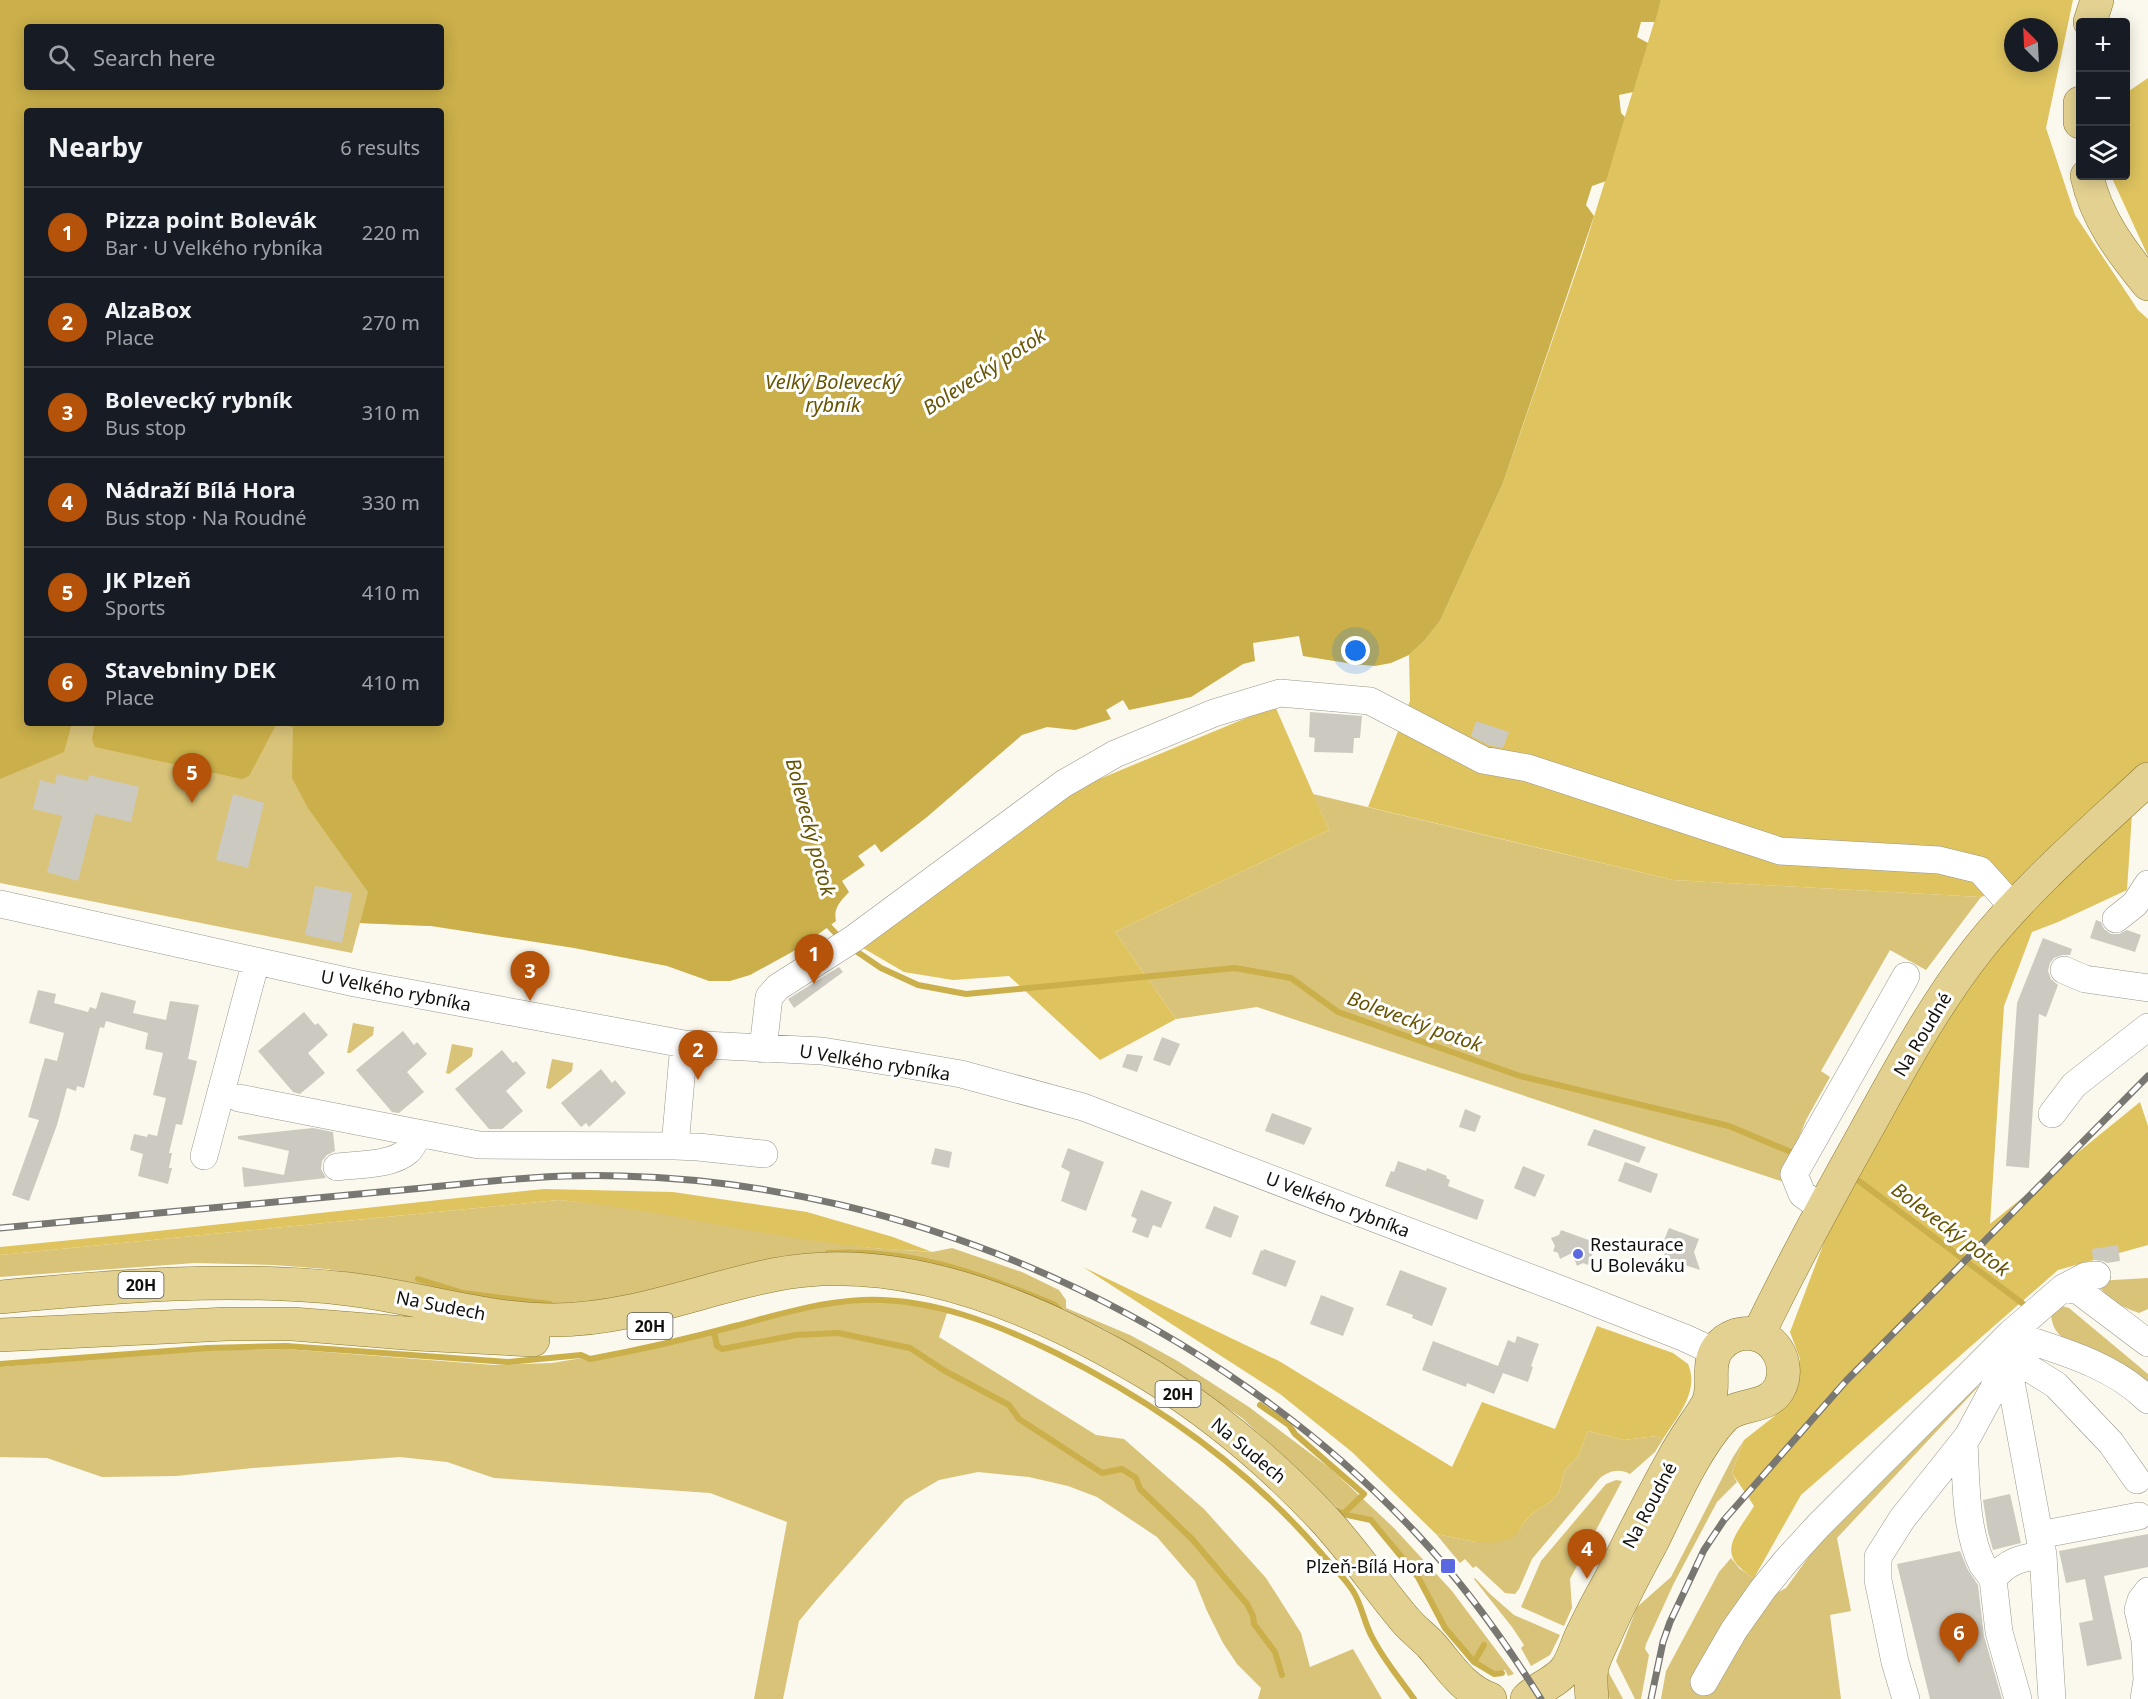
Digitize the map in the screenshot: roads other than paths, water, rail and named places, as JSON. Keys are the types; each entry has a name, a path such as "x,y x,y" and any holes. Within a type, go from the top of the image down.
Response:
{"main road":[{"path":"2091,18 2097,0"},
{"path":"2088,180 2101,218 2118,248 2148,284"},
{"name":"Na Roudné","path":"1531,1695 1557,1685 1572,1688 1590,1699 1591,1676 1598,1651 1689,1469 1721,1420 1734,1410 1769,1400 1779,1388 1784,1372 1783,1364 1777,1350 1766,1338 1758,1335 1823,1209 1897,1074 1944,997 1977,950 2014,908 2148,778"},
{"name":"Na Sudech","path":"0,1296 140,1285 282,1283 350,1289 491,1315 553,1320 632,1312 787,1272 829,1269 878,1272 908,1275 960,1287 1055,1324 1150,1375 1191,1402 1244,1443 1298,1492 1348,1547 1409,1624 1430,1644 1464,1684 1490,1699"},
{"name":"Na Sudech","path":"0,1335 227,1324 292,1324 417,1334 527,1340 565,1339 637,1330 811,1282 878,1272"},
{"path":"1746,1407 1722,1397 1713,1367 1724,1341 1744,1333 1758,1335"},
{"name":"Na Roudné","path":"1531,1695 1559,1677 1570,1663 1582,1634 1672,1459 1707,1404 1711,1393 1713,1367"},
{"name":"Na Sudech","path":"1409,1624 1434,1672 1455,1699"}],"street":[{"path":"764,1041 769,997 778,987 843,947 1063,784 1115,754 1214,713 1280,693 1370,701 1484,760 1528,768 1780,851 1939,860 1980,870 2014,908"},
{"path":"2116,919 2134,904 2148,884"},
{"name":"U Velkého rybníka","path":"0,904 355,983 684,1044 764,1041 961,1074 1083,1107 1578,1296 1685,1338 1713,1367"},
{"path":"204,1156 256,961"},
{"path":"2064,970 2085,979 2148,988"},
{"path":"1823,1209 1802,1194 1794,1174 1906,976"},
{"path":"2052,1114 2074,1085 2148,1027"},
{"path":"675,1146 684,1044"},
{"path":"239,1098 479,1145 675,1146 764,1154"},
{"path":"336,1159 413,1133"},
{"path":"1704,1682 1734,1630 1763,1589 1818,1526 2009,1348 2063,1287 2086,1276 2097,1275"},
{"path":"2063,1287 2079,1291 2148,1343"},
{"path":"2009,1348 2085,1360 2136,1388 2148,1400"},
{"path":"1906,1699 1895,1662 1878,1580 1878,1557 1902,1519 1964,1441 1996,1384 2009,1348"},
{"path":"2009,1348 2056,1385 2111,1443 2137,1480"},
{"path":"2009,1348 2011,1382 2041,1545 2052,1699"},
{"path":"1964,1441 1968,1505 1974,1539 1982,1564 1993,1579 1999,1632 2018,1699"},
{"path":"1993,1579 2003,1567 2026,1557 2041,1545 2139,1516"},
{"path":"2144,1699 2147,1680 2145,1640 2138,1610 2141,1600 2148,1591"}],"water":[{"name":"Velký Bolevecký rybník","path":"0,0 1661,0 1655,22 1641,22 1637,37 1648,43 1633,92 1619,95 1621,113 1625,117 1606,181 1592,186 1586,205 1594,216 1503,483 1440,621 1424,641 1409,655 1391,663 1375,666 1303,656 1299,636 1253,643 1255,661 1243,664 1191,697 1129,710 1123,700 1106,710 1111,719 1075,730 1047,727 1022,735 927,817 842,881 849,892 836,909 836,921 801,947 750,975 730,981 709,981 667,966 574,948 431,926 360,923 368,892 308,808 292,778 293,727 290,726 444,726 444,108 24,108 24,726 71,726 64,752 0,779"},
{"path":"94,726 275,726 249,776 242,779 95,747 92,739"}],"waterway":[{"name":"Bolevecký potok","path":"825,922 841,939"},
{"name":"Bolevecký potok","path":"853,949 881,968 918,985 966,994 1235,968 1291,978 1338,1012 1520,1076 1729,1126 1791,1152"},
{"name":"Bolevecký potok","path":"1859,1181 2022,1303"},
{"path":"828,1253 859,1252 944,1265 1027,1293 1055,1305 1061,1311"},
{"path":"418,1279 463,1293 550,1304"},
{"path":"0,1364 207,1348 286,1346 508,1362 581,1355 590,1359 663,1344 830,1303 887,1300 938,1308 962,1314 1010,1332 1093,1372 1165,1416 1231,1466 1293,1522 1346,1581 1356,1596 1376,1645 1414,1699"},
{"path":"714,1332 717,1346 722,1349 796,1335 838,1333 910,1348 945,1371 1009,1405 1019,1419 1102,1473 1122,1469 1136,1478 1140,1489 1192,1539 1247,1604 1254,1624 1275,1652 1282,1675"},
{"path":"1260,1405 1289,1425 1295,1434 1364,1494 1343,1514"},
{"path":"1335,1510 1371,1520 1418,1577 1445,1628 1474,1662 1494,1674 1502,1673"},
{"path":"1474,1662 1484,1645"}],"railway":[{"path":"1651,1699 1663,1642 1670,1622 1704,1550 1724,1520 1846,1381 2148,1076"},
{"path":"0,1228 501,1180 561,1176 622,1176 731,1185 841,1205 948,1236 1054,1278 1154,1329 1249,1389 1337,1457 1416,1533 1451,1572 1513,1655 1541,1699"}],"place":[{"name":"JK Plzeň","path":"192,803"},
{"name":"Pizza point Bolevák","path":"814,984"},
{"name":"Bolevecký rybník","path":"530,1001"},
{"name":"AlzaBox","path":"698,1080"},
{"name":"Restaurace U Boleváku","path":"1578,1254"},
{"name":"Plzeň-Bílá Hora","path":"1448,1566"},
{"name":"Nádraží Bílá Hora","path":"1587,1579"},
{"name":"Stavebniny DEK","path":"1959,1663"}]}
